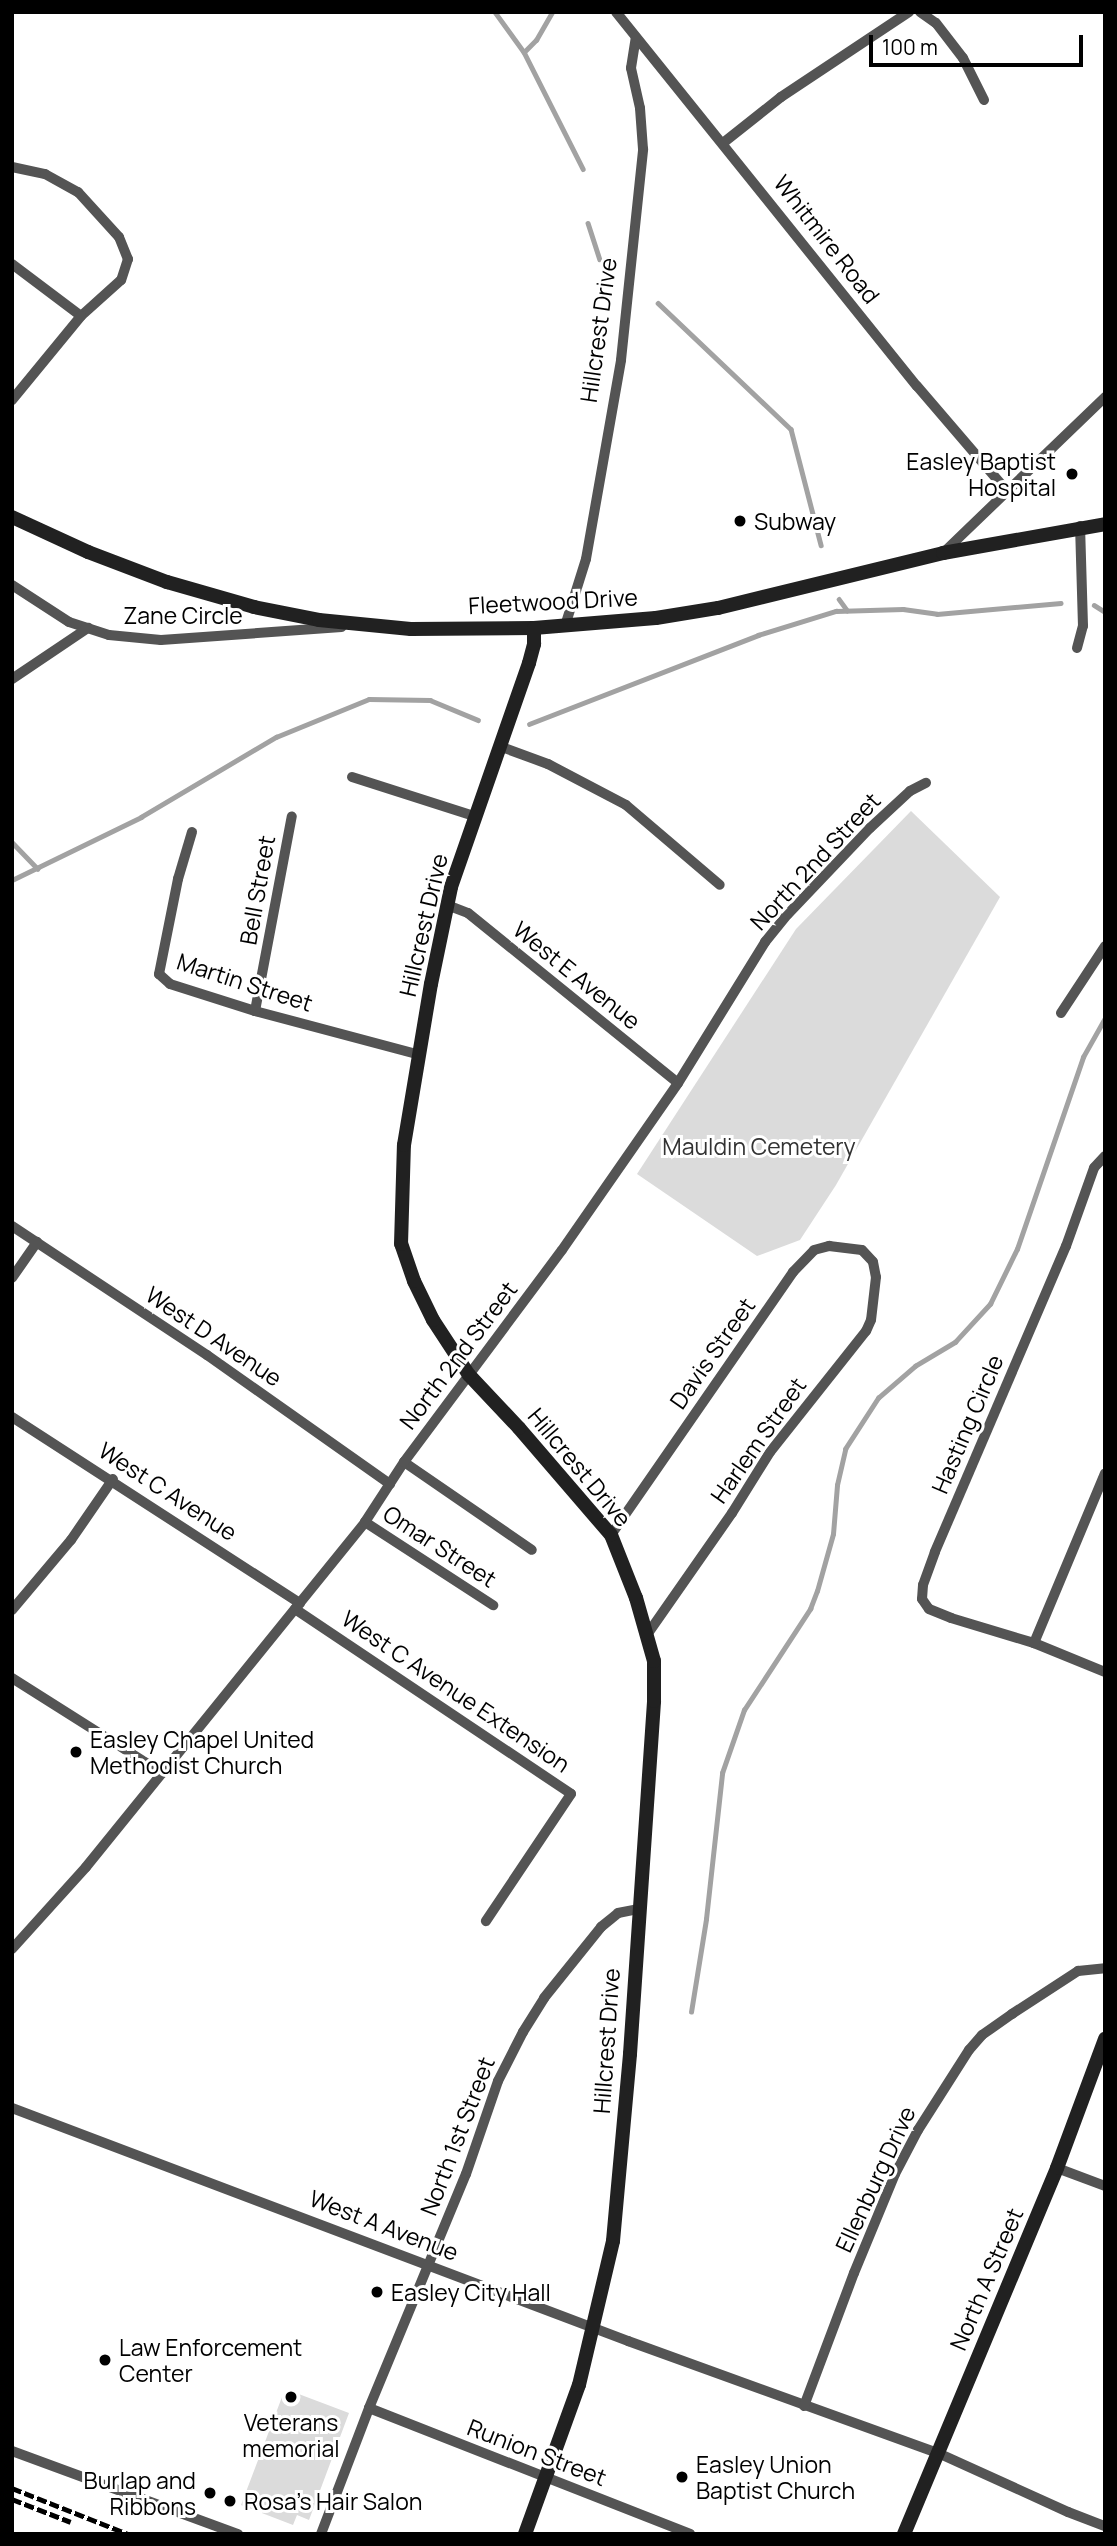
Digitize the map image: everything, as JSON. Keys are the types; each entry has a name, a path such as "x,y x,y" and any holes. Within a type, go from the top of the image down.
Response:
{"street":[{"name":"Whitmire Road","path":"616,12 917,386 1007,491"},
{"path":"723,143 781,97 909,12"},
{"path":"920,12 936,23 963,58 984,100"},
{"name":"Hillcrest Drive","path":"565,626 586,559 621,360 643,149 640,108 631,68 636,37"},
{"path":"12,167 45,174 78,192 119,237 128,259 121,279 81,316 12,400"},
{"path":"12,264 81,316"},
{"path":"12,381 23,389"},
{"path":"943,553 1105,397"},
{"name":"Fleetwood Drive","path":"12,517 88,552 167,582 254,607 366,625 411,629 534,628 656,618 718,608 943,553 1080,526 1105,524"},
{"path":"1077,648 1083,626 1080,526"},
{"name":"Zane Circle","path":"12,585 69,622 109,635 162,640 366,625"},
{"path":"12,679 88,628"},
{"name":"Hillcrest Drive","path":"525,2534 579,2385 612,2241 654,1701 654,1661 625,1565 611,1535 469,1375 433,1320 401,1244 404,1145 447,905 474,816 529,663 534,643 534,628"},
{"path":"499,746 548,764 626,805 720,885"},
{"path":"352,777 474,816"},
{"name":"North 2nd Street","path":"12,1948 86,1867 365,1522 404,1462 562,1250 678,1083 765,942 870,828 911,791 926,783"},
{"name":"Bell Street","path":"255,1012 292,817"},
{"name":"Martin Street","path":"192,831 178,879 159,975 170,984 255,1012 421,1055"},
{"name":"West E Avenue","path":"447,905 468,913 678,1083"},
{"path":"1061,1013 1105,946"},
{"name":"Hasting Circle","path":"1105,1156 1094,1168 1066,1245 923,1585 922,1599 929,1609 1034,1643 1105,1672"},
{"name":"West D Avenue","path":"12,1226 207,1355 390,1484"},
{"path":"12,1278 37,1242"},
{"name":"Davis Street","path":"611,1535 793,1272 814,1250 829,1246 862,1250 873,1262"},
{"name":"Harlem Street","path":"647,1635 732,1513 770,1451 866,1331 876,1292 873,1262"},
{"name":"West C Avenue","path":"12,1417 113,1479 298,1606"},
{"path":"404,1462 532,1550"},
{"path":"1034,1643 1105,1473"},
{"path":"12,1610 71,1540 113,1479"},
{"name":"Omar Street","path":"365,1522 493,1605"},
{"name":"West C Avenue Extension","path":"298,1606 571,1794 486,1921"},
{"path":"12,1678 162,1773"},
{"name":"North 1st Street","path":"321,2534 369,2408 466,2174 498,2081 544,1998 601,1927 618,1913 638,1909"},
{"name":"Ellenburg Drive","path":"804,2406 854,2273 895,2175 918,2130 969,2050 982,2035 1078,1971 1105,1968"},
{"name":"North A Street","path":"904,2534 1099,2066 1105,2039"},
{"name":"West A Avenue","path":"12,2108 594,2328 938,2453 1105,2526"},
{"path":"1057,2168 1105,2186"},
{"name":"Runion Street","path":"369,2408 690,2534"},
{"path":"12,2451 238,2534"}],"green space":[{"name":"Mauldin Cemetery","path":"911,811 1000,897 836,1185 800,1240 757,1256 637,1174 796,929"},
{"path":"296,2393 349,2413 309,2520 297,2515 293,2525 241,2505 282,2397 293,2401"}],"waterway":[{"path":"495,12 524,52 583,169"},
{"path":"524,52 536,40 552,12"},
{"path":"588,223 600,259"},
{"path":"658,303 791,429 821,545"},
{"path":"839,599 847,610"},
{"path":"529,724 758,635 836,611 903,609 937,614 1061,603"},
{"path":"1094,605 1105,612"},
{"path":"12,880 141,817 276,737 369,699 430,700 478,720"},
{"path":"12,842 38,869"},
{"path":"691,2012 706,1919 722,1773 744,1710 810,1609 817,1591 833,1534 837,1485 845,1449 878,1398 915,1366 955,1342 990,1304 1017,1249 1083,1057 1105,1018"}],"railway":[{"path":"12,2488 128,2534"},
{"path":"12,2499 71,2522"}],"place":[{"name":"Easley Baptist Hospital","path":"1072,474"},
{"name":"Subway","path":"740,521"},
{"name":"Easley Chapel United Methodist Church","path":"76,1752"},
{"name":"Easley City Hall","path":"377,2292"},
{"name":"Law Enforcement Center","path":"105,2360"},
{"name":"Veterans memorial","path":"291,2397"},
{"name":"Easley Union Baptist Church","path":"682,2477"},
{"name":"Burlap and Ribbons","path":"210,2493"},
{"name":"Rosa's Hair Salon","path":"230,2501"}]}
